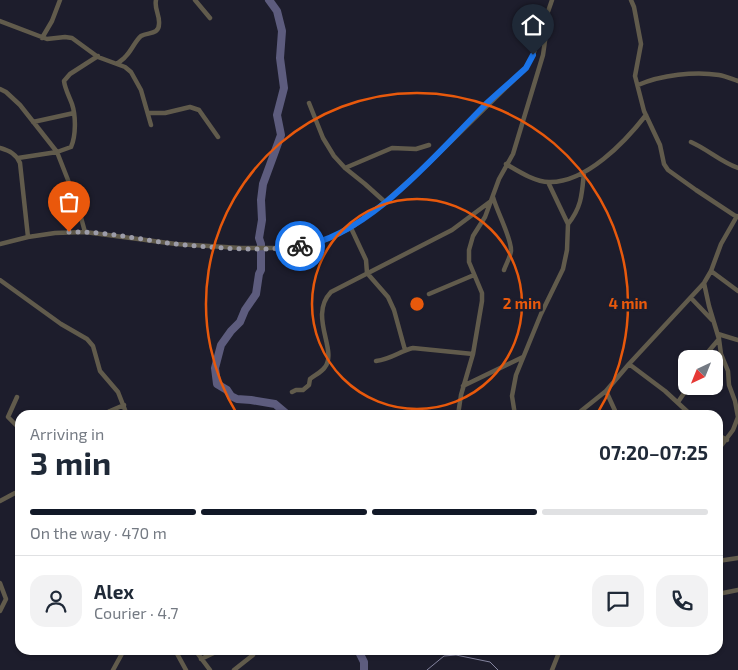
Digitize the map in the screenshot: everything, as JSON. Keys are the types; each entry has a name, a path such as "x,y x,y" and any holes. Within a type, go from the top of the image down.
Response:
{"street":[{"path":"42,38 60,0"},
{"path":"118,64 127,56 140,37 144,34 153,33 158,28 159,23 155,9 156,0"},
{"path":"195,0 210,18"},
{"path":"0,244 55,234 85,232 176,244 241,248 290,248 320,243 351,228 385,202 430,162 526,68 533,55 552,0"},
{"path":"582,410 606,391 704,283 711,271 721,244 737,216 668,170 663,161 660,145 642,105 635,72 640,57 641,44 631,0"},
{"path":"459,410 463,386 473,354 482,300 482,293 469,262 469,250 473,236 485,217 506,164 512,154 543,55 548,15"},
{"path":"0,21 42,38 52,40 64,37 72,38 98,56 118,64 131,72 141,90 151,124"},
{"path":"18,158 57,152 68,149 72,145 74,113 64,84 65,79 98,56"},
{"path":"638,84 652,79 686,75 719,75 738,81"},
{"path":"0,89 20,105 57,152 77,203 85,232"},
{"path":"309,103 323,138 344,168 385,202"},
{"path":"149,113 165,113 190,107 199,110 218,137"},
{"path":"33,122 74,113"},
{"path":"506,164 548,182 568,180 599,162 636,128 646,115"},
{"path":"691,142 738,168"},
{"path":"344,168 392,148 416,149 429,145"},
{"path":"0,148 11,152 18,158 23,180 28,238"},
{"path":"568,224 576,216 580,205 584,172"},
{"path":"515,410 513,390 523,357 563,269 567,250 568,224 548,182"},
{"path":"492,198 510,240 510,256 504,270"},
{"path":"292,392 302,390 309,385 310,379 326,366 328,361 322,320 325,299 332,292 452,230 492,198"},
{"path":"351,228 366,260 367,273 388,297 398,319 406,350"},
{"path":"711,271 738,291"},
{"path":"429,294 474,275"},
{"path":"0,280 61,324 87,339 93,346 100,371 118,392 125,410"},
{"path":"704,283 719,337 721,354 728,372 728,385 738,413 737,427 723,444"},
{"path":"691,298 713,321"},
{"path":"719,337 738,340"},
{"path":"709,350 719,337"},
{"path":"376,361 393,357 406,350 422,348 473,354"},
{"path":"463,386 523,357"},
{"path":"629,364 665,391 686,410"},
{"path":"606,391 615,410"},
{"path":"678,402 682,395"},
{"path":"15,425 8,417 8,414 17,397"},
{"path":"113,410 124,406"},
{"path":"723,438 727,440"},
{"path":"0,501 15,494"},
{"path":"723,560 738,558"},
{"path":"0,583 6,599 0,612"},
{"path":"723,593 738,590"},
{"path":"113,670 121,655"},
{"path":"178,655 186,670"},
{"path":"198,655 210,670"},
{"path":"201,659 209,655"},
{"path":"552,670 558,655"},
{"path":"234,670 254,656"}],"waterway":[{"path":"269,0 277,11 282,31 280,58 284,88 277,115 281,135 263,184 261,200 262,220 259,238 261,244 261,270 256,294 245,310 240,322 221,345 215,368 217,384 227,390 231,396 237,399 275,404 282,410"},
{"path":"360,655 364,662 364,670"},
{"path":"427,670 444,656 456,655 490,662 498,670"}],"way so far":[{"path":"69,232 119,235 176,244 241,248 273,249 300,246"}],"route":[{"path":"300,246 320,243 351,228 385,202 430,162 486,104 526,68 533,55"}]}
